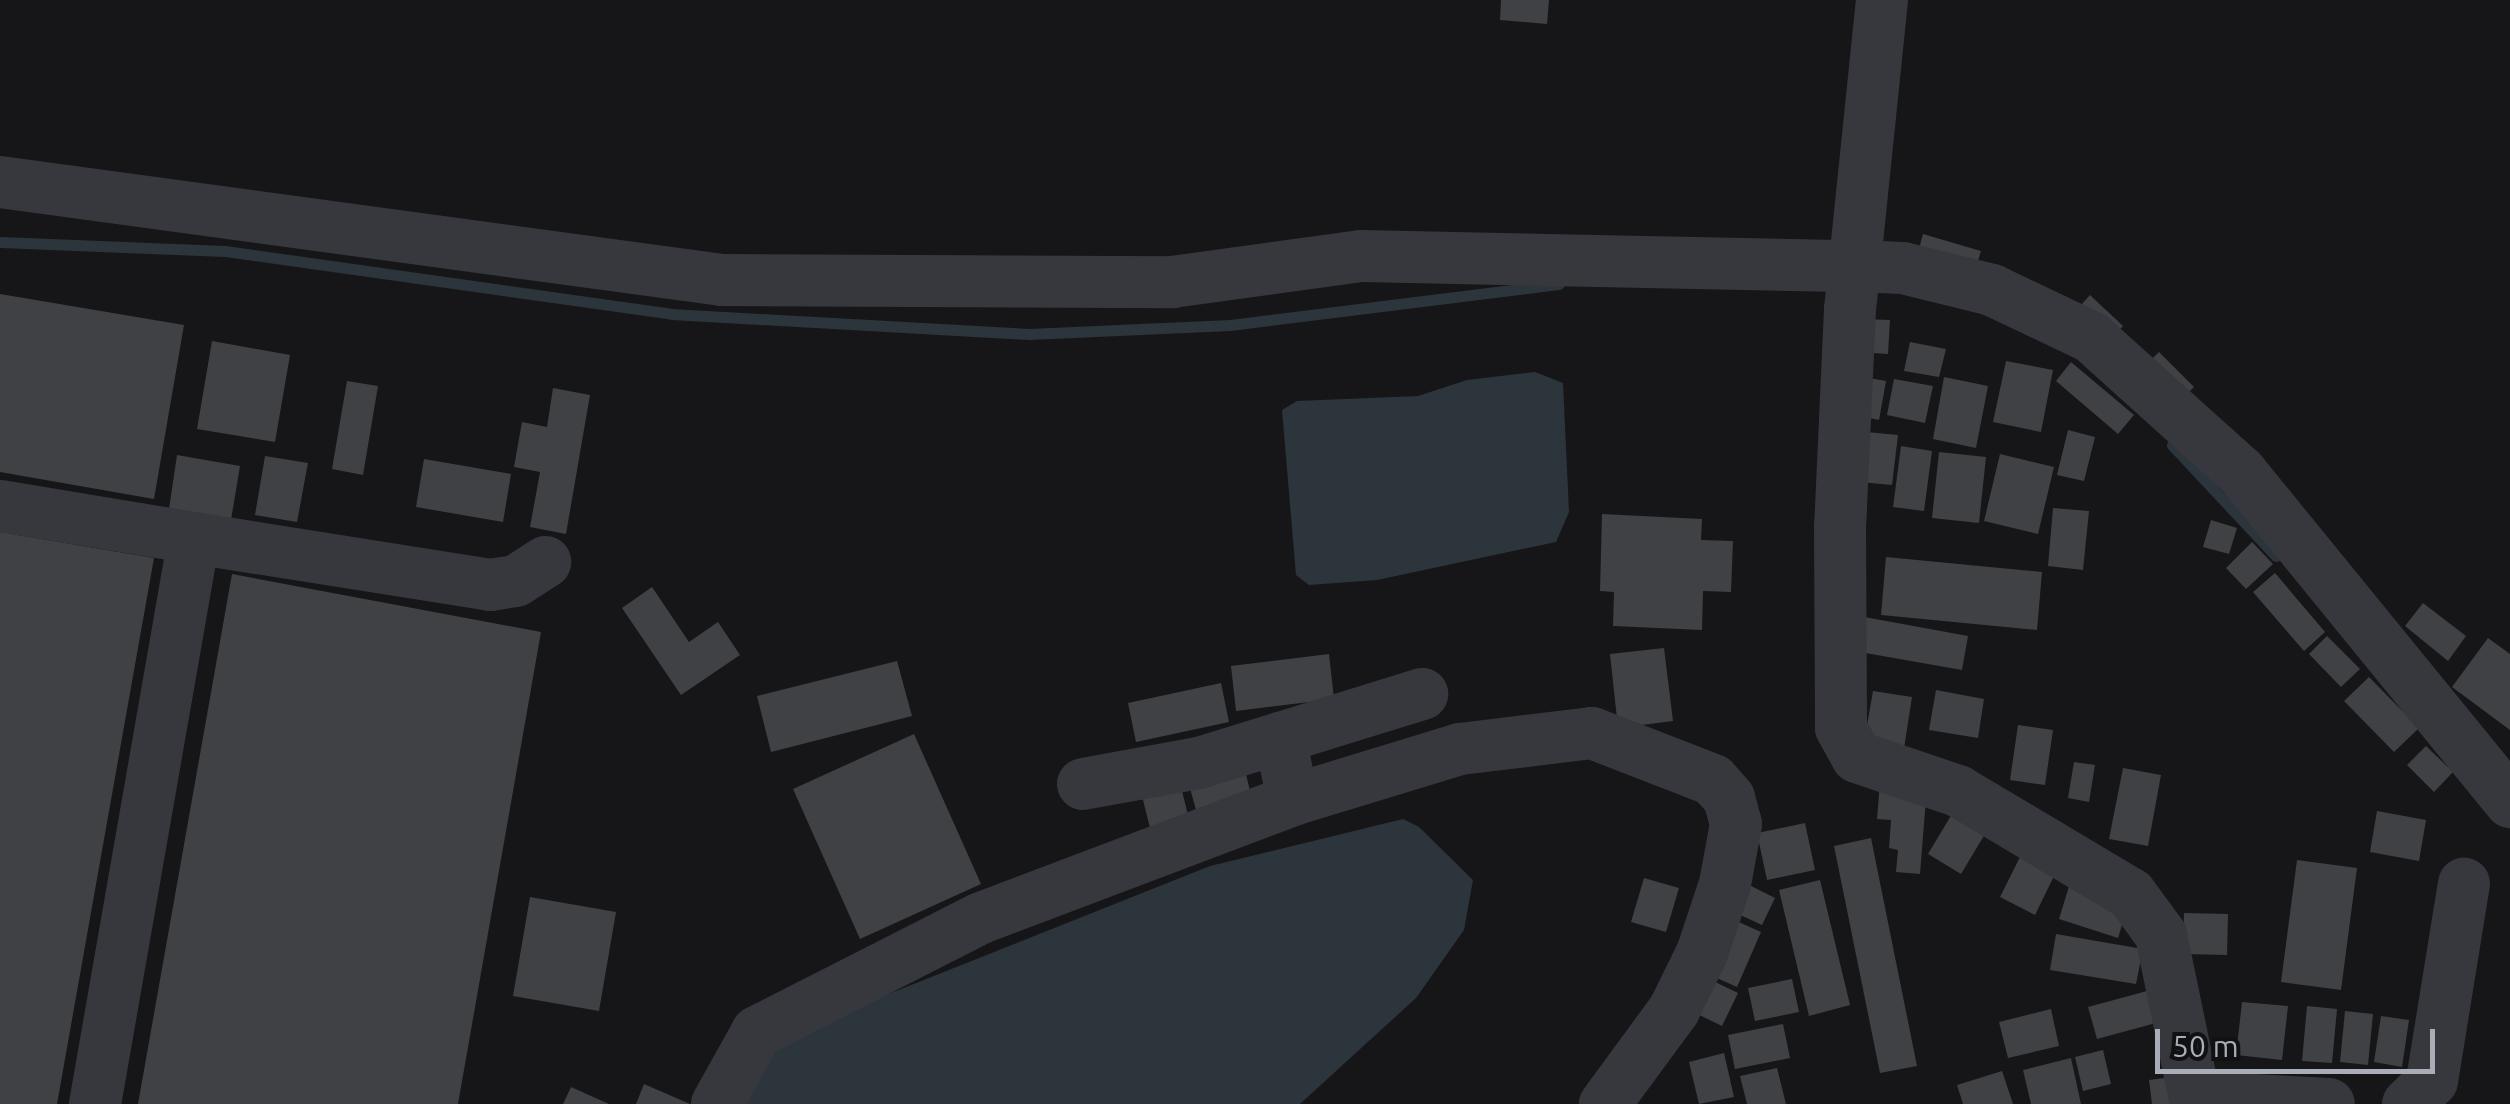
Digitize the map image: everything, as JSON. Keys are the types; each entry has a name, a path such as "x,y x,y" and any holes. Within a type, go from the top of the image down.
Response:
{"street":[{"path":"1882,0 1852,283 1840,526 1840,728 1857,757 1958,791 2131,894 2161,935 2196,1101 2329,1104"},
{"path":"0,182 722,280 1172,282 1361,256 1852,283 1903,268 1992,290 2091,337 2242,472 2506,787"},
{"path":"0,506 490,586 516,580 545,562"},
{"path":"95,1104 194,538"},
{"path":"1083,784 1199,763 1422,694"},
{"path":"718,1104 757,1032 981,918 1293,800 1460,750 1592,733 1712,780 1729,798 1736,824 1726,884 1674,1010 1605,1104"},
{"path":"1280,738 1293,800"},
{"path":"2408,1104 2432,1081 2464,884"}],"shaded area":[{"path":"1535,372 1563,383 1569,512 1556,542 1377,580 1309,585 1296,575 1282,410 1297,401 1418,396 1467,380"},
{"path":"1403,819 1419,827 1473,880 1464,930 1416,998 1300,1104 738,1104 778,1038 1210,866"}],"building":[{"path":"1501,0 1549,0 1547,24 1500,20"},
{"path":"1923,234 1981,251 1973,277 1916,260"},
{"path":"0,294 184,325 154,499 0,472"},
{"path":"2090,295 2123,326 2105,345 2073,314"},
{"path":"1861,319 1890,320 1888,354 1859,352"},
{"path":"212,341 290,355 275,442 197,429"},
{"path":"1910,342 1946,349 1939,377 1904,371"},
{"path":"2159,352 2194,387 2175,406 2140,370"},
{"path":"2006,361 2053,370 2041,432 1993,422"},
{"path":"2071,362 2134,415 2118,434 2056,381"},
{"path":"1863,377 1886,381 1879,420 1855,415"},
{"path":"1944,377 1988,386 1976,448 1933,439"},
{"path":"1894,379 1933,386 1925,423 1887,415"},
{"path":"347,381 378,386 363,475 332,469"},
{"path":"553,388 590,395 566,534 530,527 540,472 514,467 522,422 547,427"},
{"path":"2068,430 2095,437 2084,481 2057,475"},
{"path":"1866,432 1898,435 1892,485 1860,482"},
{"path":"1901,446 1932,451 1924,511 1893,507"},
{"path":"1939,452 1986,457 1979,523 1932,518"},
{"path":"2000,454 2054,467 2038,534 1984,521"},
{"path":"177,455 240,466 231,520 169,509"},
{"path":"265,456 308,463 297,522 255,515"},
{"path":"424,459 511,474 503,522 416,507"},
{"path":"2053,508 2089,511 2083,570 2048,566"},
{"path":"1602,514 1702,519 1701,540 1733,541 1731,592 1703,591 1702,630 1613,626 1614,592 1600,591"},
{"path":"2211,520 2237,528 2229,554 2203,547"},
{"path":"0,532 154,558 57,1104 0,1104"},
{"path":"2252,542 2273,564 2246,589 2226,568"},
{"path":"1886,557 2042,572 2037,630 1881,615"},
{"path":"2275,573 2325,632 2304,651 2253,592"},
{"path":"232,574 541,632 458,1104 138,1104"},
{"path":"652,587 689,642 718,622 740,655 681,695 622,608"},
{"path":"2423,603 2466,636 2448,661 2405,626"},
{"path":"1859,616 1968,636 1962,670 1854,651"},
{"path":"2327,636 2360,669 2341,687 2309,654"},
{"path":"2488,638 2510,654 2510,730 2452,687"},
{"path":"1664,648 1673,721 1618,728 1610,654"},
{"path":"1329,654 1334,699 1236,711 1231,666"},
{"path":"897,661 912,716 771,752 757,696"},
{"path":"2369,677 2419,728 2394,752 2344,701"},
{"path":"1221,683 1229,722 1136,742 1128,703"},
{"path":"1936,690 1984,699 1978,738 1929,730"},
{"path":"1873,691 1912,697 1903,755 1863,749"},
{"path":"2018,725 2053,730 2045,785 2010,780"},
{"path":"914,734 981,884 860,939 793,789"},
{"path":"2426,746 2453,772 2434,792 2407,765"},
{"path":"2074,762 2095,765 2089,802 2068,798"},
{"path":"1244,766 1251,795 1196,810 1188,781"},
{"path":"2123,768 2161,775 2148,846 2109,839"},
{"path":"1880,782 1927,786 1920,874 1896,872 1898,850 1889,848 1891,820 1877,819"},
{"path":"1181,787 1189,819 1150,828 1142,796"},
{"path":"1958,804 1991,824 1961,874 1928,854"},
{"path":"2377,811 2426,820 2419,861 2370,852"},
{"path":"1805,823 1815,870 1767,880 1757,833"},
{"path":"1871,838 1917,1066 1880,1073 1834,846"},
{"path":"2022,853 2057,870 2035,915 2000,897"},
{"path":"2297,860 2357,868 2341,990 2281,982"},
{"path":"1644,878 1679,888 1666,932 1631,922"},
{"path":"1820,880 1850,1005 1809,1016 1779,890"},
{"path":"2070,883 2129,902 2118,938 2059,919"},
{"path":"1749,885 1775,898 1762,925 1736,913"},
{"path":"530,897 616,912 599,1011 513,996"},
{"path":"2184,913 2228,914 2227,955 2183,954"},
{"path":"1732,919 1761,932 1737,987 1708,974"},
{"path":"2056,934 2143,949 2136,984 2050,970"},
{"path":"1709,979 1738,993 1722,1026 1693,1012"},
{"path":"1792,979 1799,1012 1755,1021 1748,988"},
{"path":"2147,991 2156,1023 2097,1039 2088,1007"},
{"path":"2242,1002 2288,1006 2282,1060 2236,1055"},
{"path":"2307,1006 2337,1009 2332,1063 2302,1061"},
{"path":"2051,1009 2059,1046 2008,1058 1999,1022"},
{"path":"2345,1011 2373,1014 2368,1065 2340,1062"},
{"path":"2381,1016 2409,1020 2402,1067 2374,1062"},
{"path":"1783,1024 1790,1058 1735,1069 1728,1035"},
{"path":"2103,1050 2111,1084 2083,1091 2075,1057"},
{"path":"1724,1053 1734,1097 1699,1104 1689,1062"},
{"path":"2071,1058 2081,1104 2031,1104 2023,1070"},
{"path":"1777,1068 1786,1104 1747,1104 1740,1076"},
{"path":"2002,1071 2013,1104 1963,1104 1957,1085"},
{"path":"2180,1076 2174,1104 2152,1104 2149,1080"},
{"path":"644,1084 690,1104 636,1104"},
{"path":"571,1087 609,1104 563,1104"}],"waterway":[{"path":"0,242 225,251 671,314 1029,334 1230,325 1558,284"},
{"path":"2172,445 2276,556"}]}
